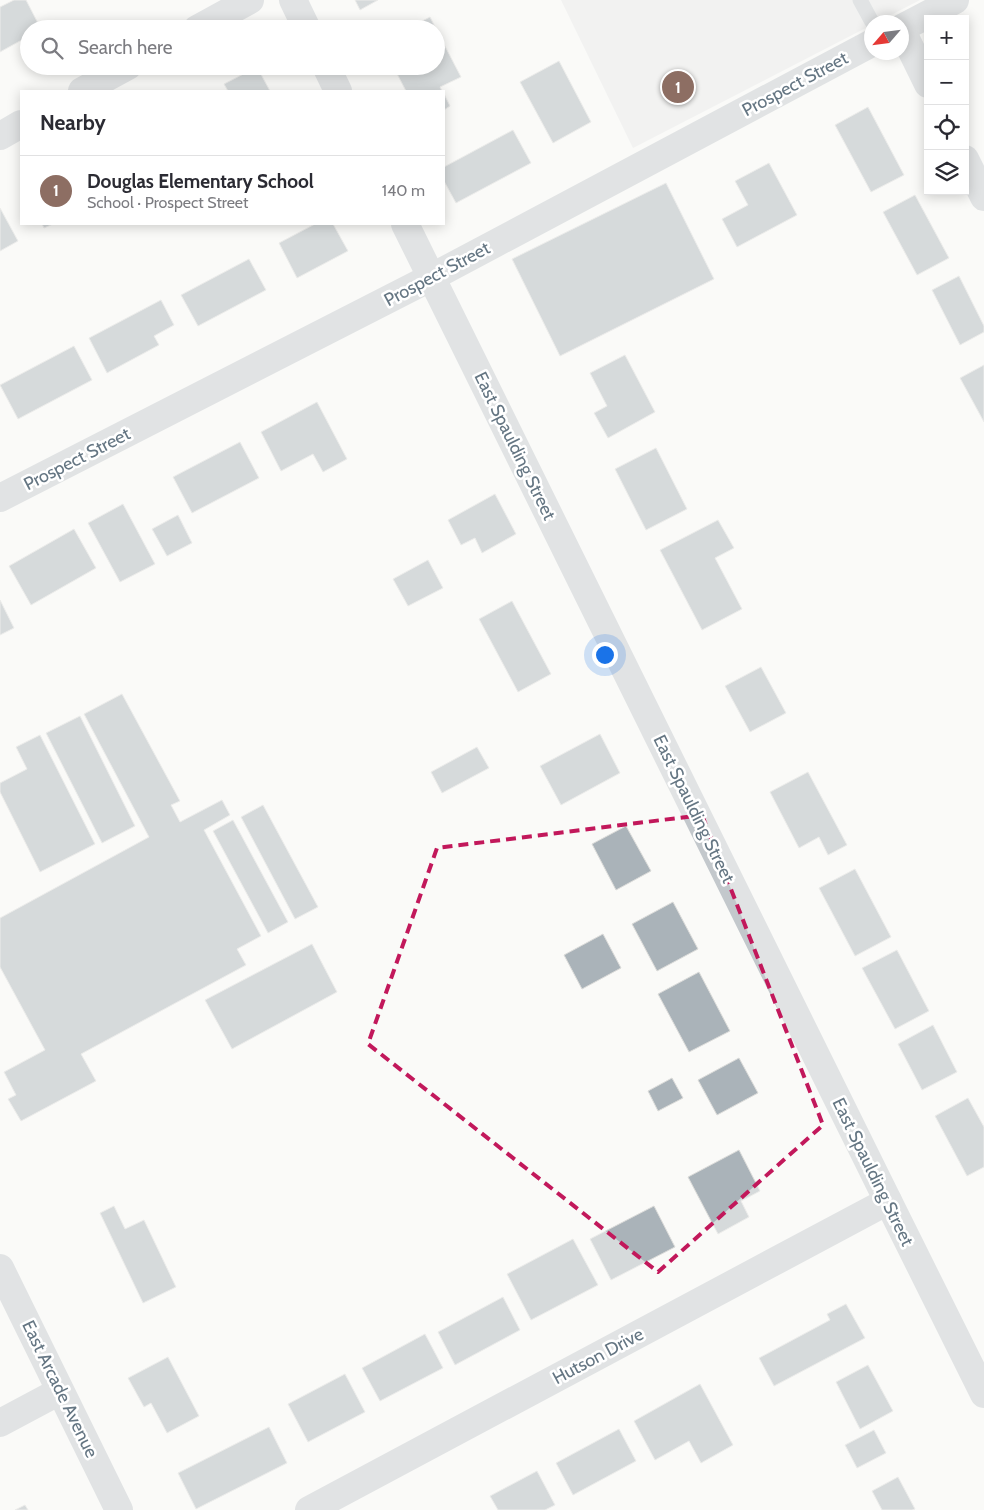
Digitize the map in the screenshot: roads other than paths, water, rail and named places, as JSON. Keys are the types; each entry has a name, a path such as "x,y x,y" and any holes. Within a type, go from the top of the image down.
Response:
{"street":[{"path":"213,20 250,0"},
{"path":"293,0 303,20"},
{"path":"909,25 955,0"},
{"path":"909,44 924,76"},
{"name":"Prospect Street","path":"0,498 432,277 864,48"},
{"path":"84,90 111,75"},
{"path":"330,75 338,90"},
{"path":"0,136 20,125"},
{"path":"969,167 984,197"},
{"name":"East Spaulding Street","path":"406,225 984,1394"},
{"name":"Hutson Drive","path":"310,1510 888,1201"},
{"name":"East Arcade Avenue","path":"0,1268 119,1510"},
{"path":"0,1423 60,1391"}],"lane":[{"path":"860,0 868,15"}],"place":[{"name":"Douglas Elementary School","path":"678,87"}]}
